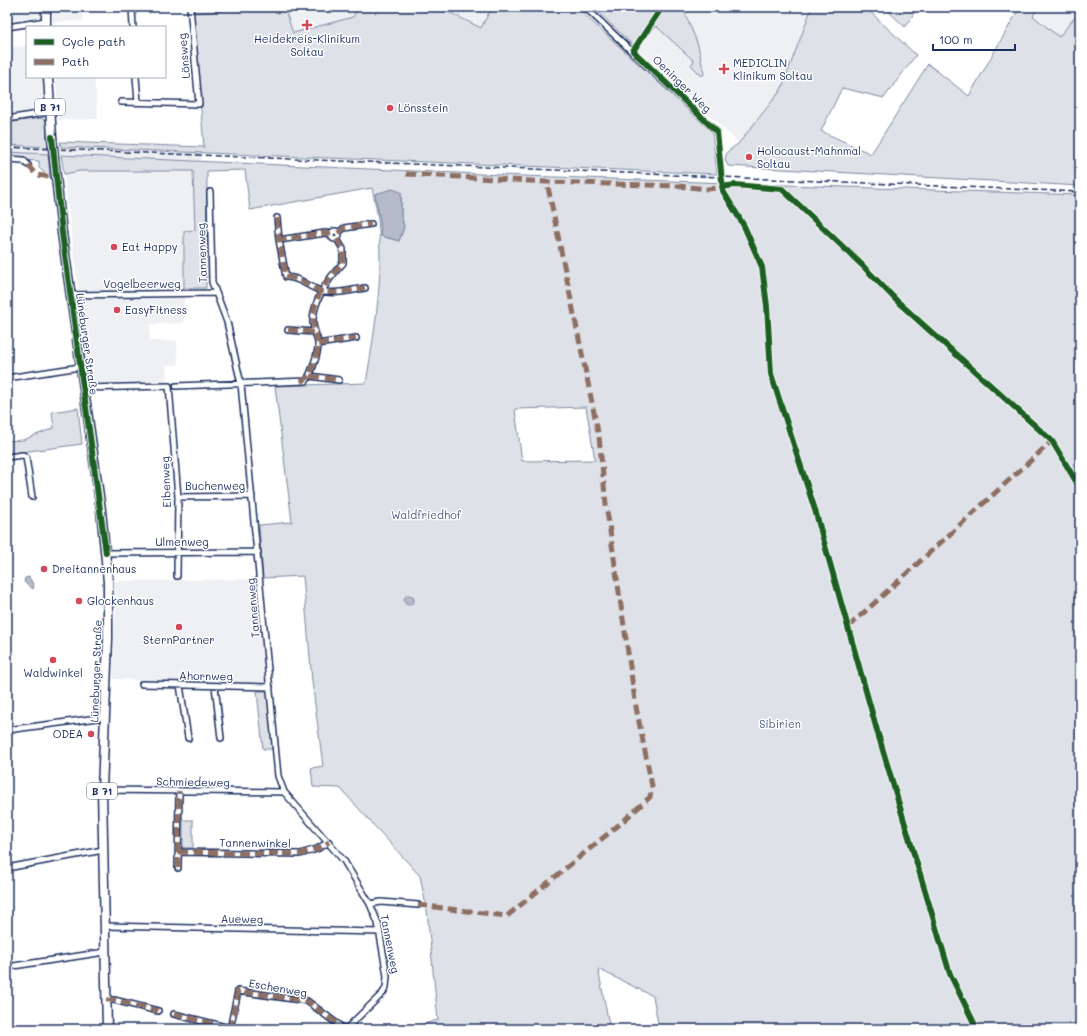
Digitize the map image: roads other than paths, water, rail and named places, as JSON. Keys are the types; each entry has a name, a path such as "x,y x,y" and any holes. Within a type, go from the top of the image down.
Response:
{"main road":[{"path":"46,7 46,24"},
{"name":"Lüneburger Straße","path":"48,78 54,158 70,294 106,553 109,612 102,790 106,1029"}],"street":[{"path":"132,7 134,26"},
{"name":"Lönsweg","path":"138,102 199,104 190,7"},
{"name":"Oeninger Weg","path":"585,7 717,132"},
{"path":"7,27 46,24"},
{"path":"121,102 138,102 136,78"},
{"path":"7,119 50,112"},
{"path":"7,159 23,160 28,165"},
{"name":"Tannenweg","path":"210,192 211,274 215,293 227,322 241,384 278,776 284,792 350,868 376,914 380,932 387,982 383,993 345,1029"},
{"path":"277,218 279,240 286,277 295,277 321,291 329,293 365,288"},
{"path":"279,240 325,233 331,234 332,239 344,228 370,224"},
{"path":"310,376 318,344 314,332 313,319 321,291 330,277 343,263 343,249 337,236"},
{"name":"Vogelbeerweg","path":"70,294 215,293"},
{"path":"288,330 314,332"},
{"path":"318,344 356,338"},
{"path":"7,378 80,367"},
{"path":"176,386 301,382 310,376 339,380"},
{"name":"Eibenweg","path":"83,388 169,386 178,496 177,576"},
{"path":"7,457 23,455 26,457 32,496"},
{"name":"Buchenweg","path":"178,496 252,496"},
{"name":"Ulmenweg","path":"106,553 258,552"},
{"name":"Ahornweg","path":"142,684 270,687"},
{"path":"180,685 188,738"},
{"path":"215,686 221,738"},
{"path":"7,730 105,717"},
{"name":"Schmiedeweg","path":"102,790 284,792"},
{"path":"178,868 179,792"},
{"name":"Tannenwinkel","path":"178,852 300,854 317,849 329,842"},
{"path":"7,868 103,850"},
{"path":"370,904 381,902 418,905"},
{"name":"Aueweg","path":"105,926 380,932"},
{"path":"7,967 105,952"},
{"name":"Eschenweg","path":"230,1028 238,991 307,1001 345,1029"},
{"path":"106,1000 114,1000 158,1011"},
{"path":"174,1014 230,1028"}],"water":[{"path":"392,189 401,192 401,215 404,227 399,241 381,236 380,220 375,194"},
{"path":"29,577 34,586 33,589 24,582 25,578"},
{"path":"407,595 411,595 413,596 413,604 407,605 404,602 404,598"}],"railway":[{"path":"7,147 1080,192"}],"place":[{"name":"Heidekreis-Klinikum Soltau","path":"307,25"},
{"name":"MEDICLIN Klinikum Soltau","path":"724,69"},
{"name":"Lönsstein","path":"390,108"},
{"name":"Holocaust-Mahnmal Soltau","path":"749,157"},
{"name":"Eat Happy","path":"114,247"},
{"name":"EasyFitness","path":"117,310"},
{"name":"Dreitannenhaus","path":"44,569"},
{"name":"Glockenhaus","path":"79,601"},
{"name":"SternPartner","path":"179,627"},
{"name":"Waldwinkel","path":"53,660"},
{"name":"ODEA","path":"91,734"}],"park label":[{"name":"Waldfriedhof","path":"426,515"},
{"name":"Sibirien","path":"780,724"}]}
